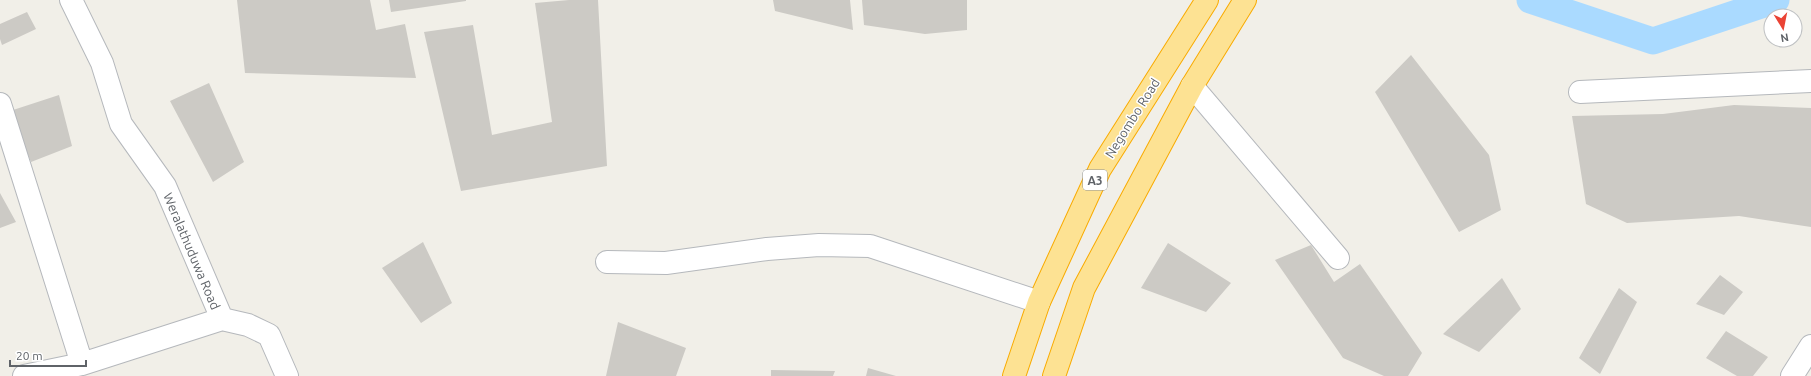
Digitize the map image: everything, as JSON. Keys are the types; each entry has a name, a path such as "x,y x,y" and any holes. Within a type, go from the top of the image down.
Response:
{"highway":[{"name":"Negombo Road","path":"1014,376 1039,302 1100,169 1207,0"},
{"path":"1054,376 1084,288 1192,86 1245,0"}],"street":[{"name":"Weralathuduwa Road","path":"24,376 82,364 222,320 165,186 121,124 102,63 71,0"},
{"path":"1580,92 1811,81"},
{"path":"1192,86 1338,258"},
{"path":"0,104 82,364"},
{"path":"607,262 666,262 767,249 819,245 870,246 1039,302"},
{"path":"222,320 248,325 269,335 286,376"},
{"path":"1792,376 1811,346"}],"building":[{"path":"237,0 370,0 376,30 405,24 416,78 245,73"},
{"path":"389,0 466,0 466,1 391,12"},
{"path":"569,0 598,0 607,166 461,191 424,32 473,25 492,135 552,122 535,3"},
{"path":"773,0 850,0 853,30 775,11"},
{"path":"862,0 967,0 967,30 925,34 864,25"},
{"path":"27,12 36,29 2,45 0,39 0,24"},
{"path":"1411,55 1489,155 1501,210 1459,232 1375,92"},
{"path":"209,83 244,162 213,182 170,101"},
{"path":"59,95 72,146 31,162 10,111"},
{"path":"1734,105 1811,108 1811,227 1739,216 1627,223 1586,204 1572,116 1663,114"},
{"path":"0,193 16,222 0,228"},
{"path":"423,242 452,303 421,323 382,268"},
{"path":"1168,243 1231,283 1206,312 1141,288"},
{"path":"1311,245 1334,282 1360,264 1422,353 1408,376 1384,376 1343,358 1275,260"},
{"path":"1720,275 1743,292 1724,315 1696,304"},
{"path":"1502,278 1521,309 1479,352 1443,334"},
{"path":"1619,288 1637,302 1600,374 1579,358"},
{"path":"618,322 686,348 676,376 606,376"},
{"path":"1726,331 1768,357 1753,376 1737,376 1706,358"},
{"path":"868,368 896,376 866,376"},
{"path":"771,370 835,371 833,376 771,376"}],"waterway":[{"path":"1530,0 1653,41 1776,0"}]}
